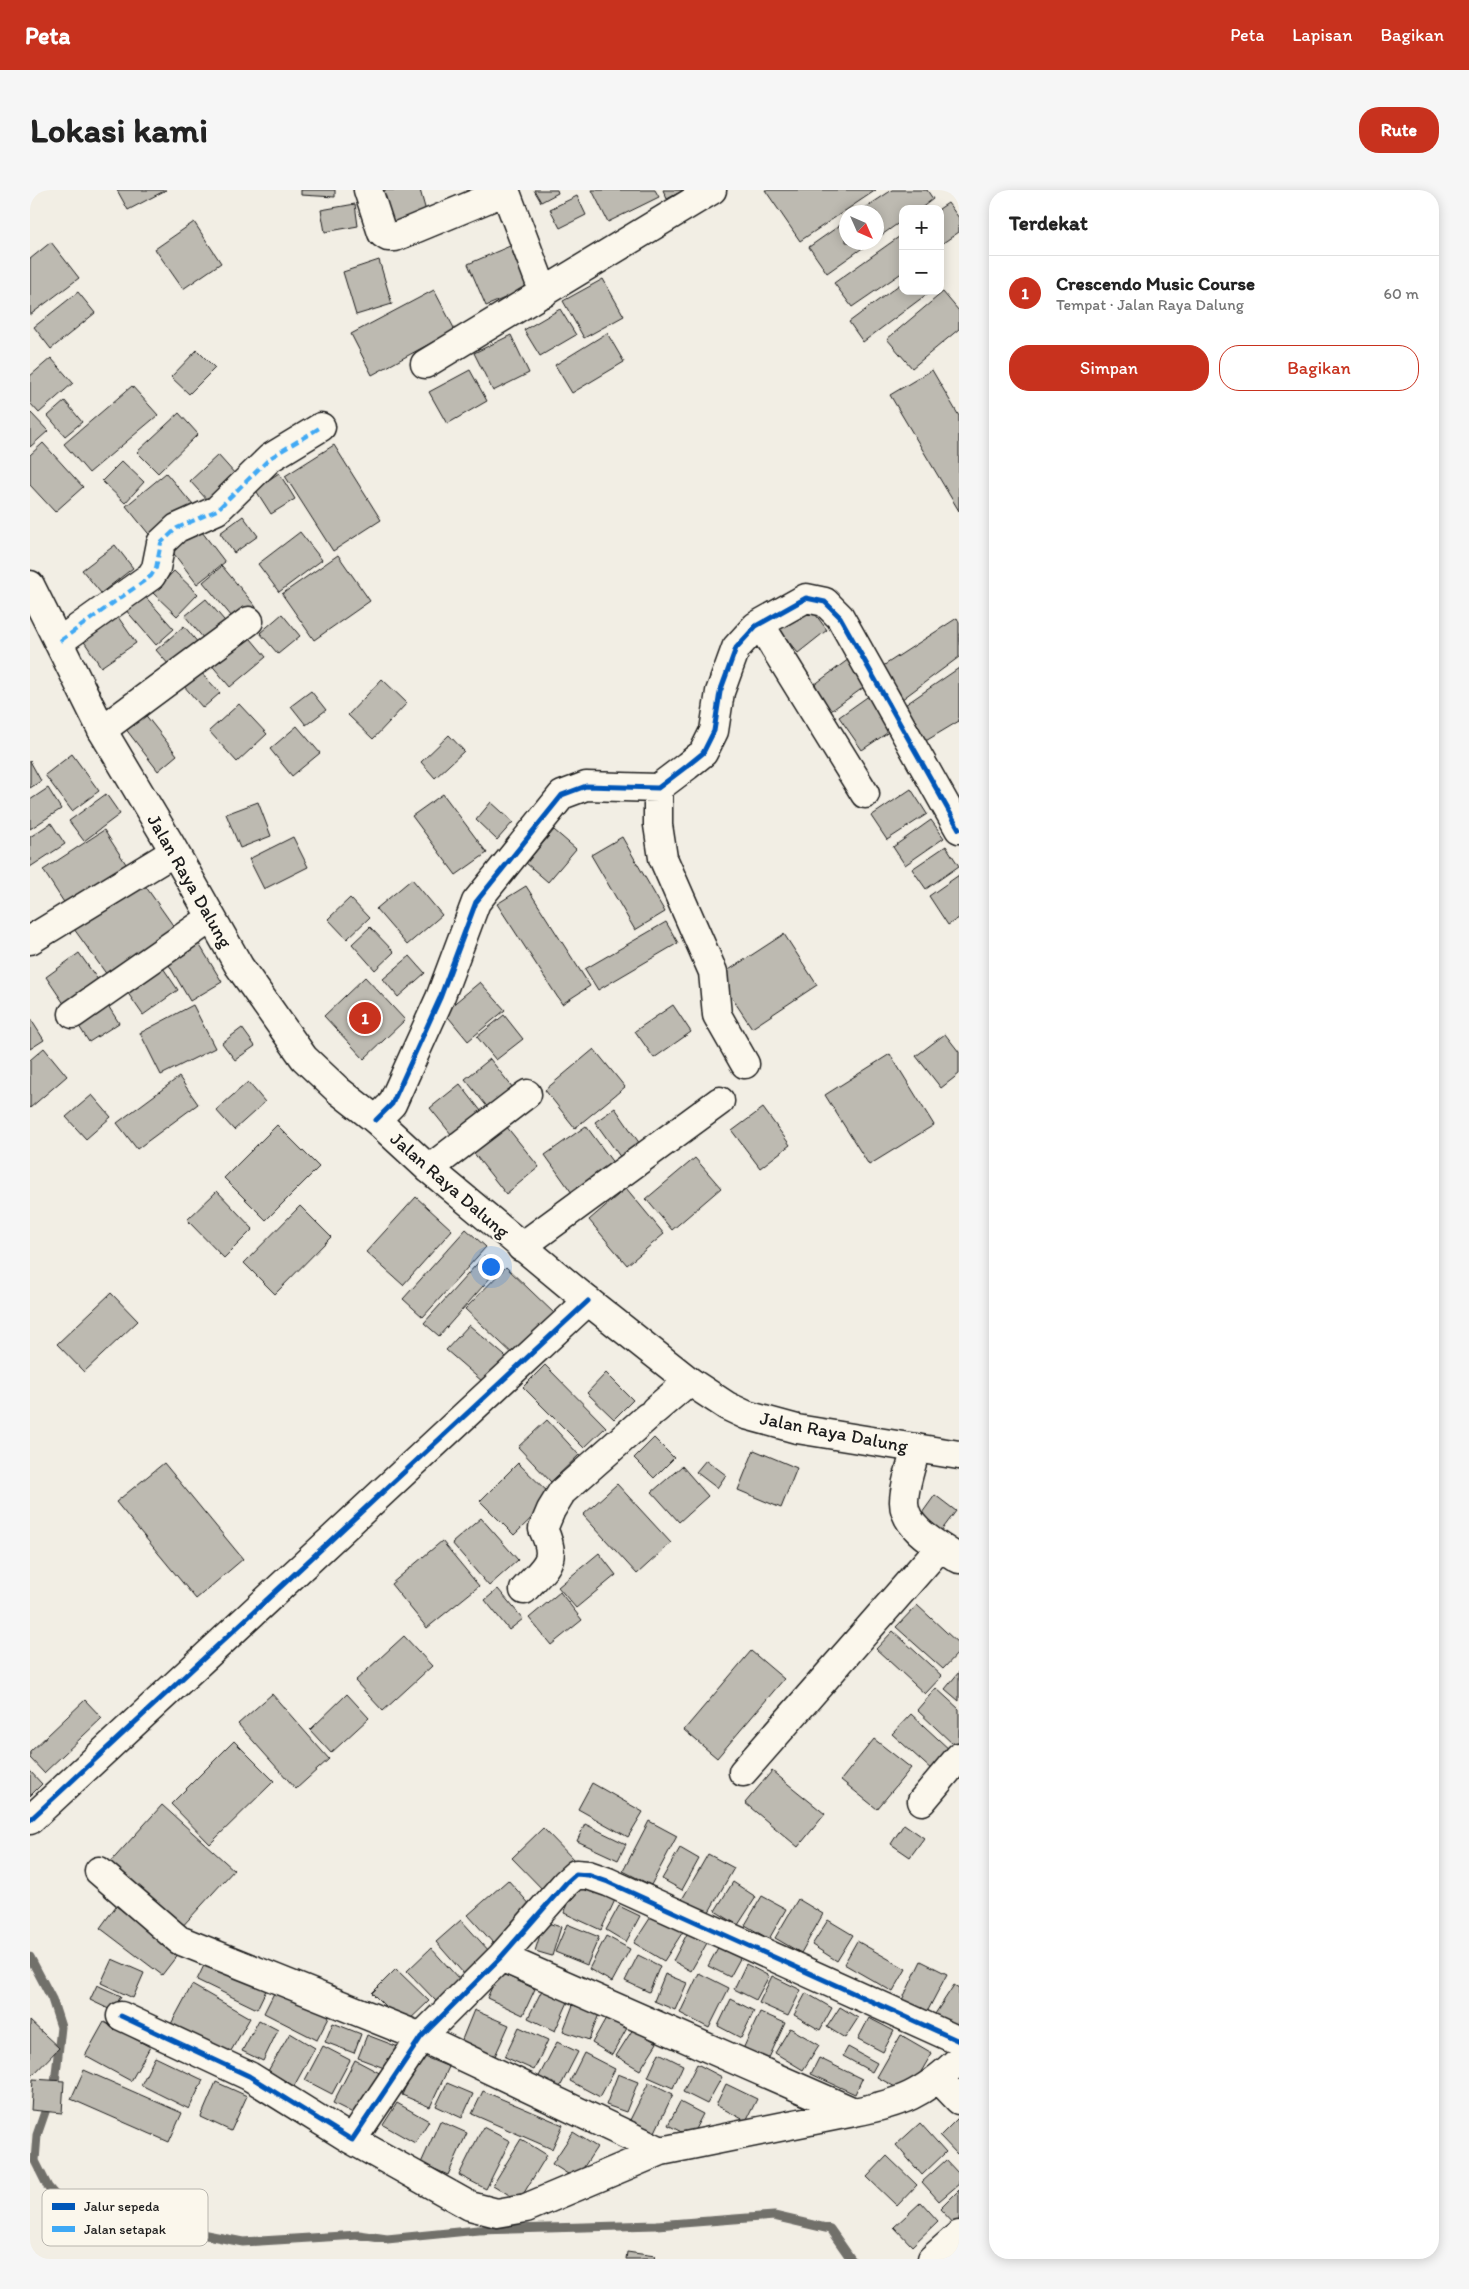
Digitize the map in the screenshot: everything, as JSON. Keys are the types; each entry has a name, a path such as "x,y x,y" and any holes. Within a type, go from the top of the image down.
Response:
{"street":[{"path":"368,190 382,233 388,237 395,237 505,191 544,293"},
{"path":"425,364 712,190"},
{"path":"60,642 151,576 156,568 161,544 177,528 217,510 270,458 321,427"},
{"name":"Jalan Raya Dalung","path":"30,585 60,642 102,730 239,966 304,1058 339,1091 376,1120 429,1169 521,1247 689,1381 727,1406 746,1415 797,1429 959,1455"},
{"path":"376,1120 392,1104 440,998 476,902 562,795 586,786 658,788 703,753 714,731 720,692 736,648 760,624 806,598 825,602 840,617 959,829"},
{"path":"102,730 250,621"},
{"path":"760,624 865,794"},
{"path":"658,788 658,825 663,858 712,972 717,1015 744,1064"},
{"path":"30,940 174,852"},
{"path":"73,1014 211,918"},
{"path":"429,1169 527,1094"},
{"path":"521,1247 720,1101"},
{"path":"30,1820 588,1301"},
{"path":"524,1590 550,1557 551,1546 543,1529 551,1510 562,1492 689,1381"},
{"path":"743,1772 950,1553 922,1533 906,1511 904,1502 916,1448"},
{"path":"922,1800 959,1757"},
{"path":"99,1872 179,1940 421,2037 661,2151"},
{"path":"352,2140 421,2037 501,1957 576,1874 588,1875 608,1882 959,2041"},
{"path":"501,1957 854,2112"},
{"path":"121,2016 249,2076 352,2140 470,2206 497,2213 526,2208 661,2151 904,2100 939,2079 959,2060"},
{"path":"939,2079 959,2100"},
{"path":"935,2258 959,2235"}],"building":[{"path":"117,190 166,190 128,210"},
{"path":"301,190 335,190 335,197 301,195"},
{"path":"380,190 420,190 429,222 393,234"},
{"path":"534,190 557,190 558,193 541,202"},
{"path":"592,190 655,190 659,197 608,222"},
{"path":"663,190 684,190 667,199"},
{"path":"765,190 876,190 854,205 839,205 839,215 800,241"},
{"path":"892,190 927,190 933,199 925,205 899,205 899,223 884,233 884,205 870,205"},
{"path":"577,196 586,215 560,228 550,209"},
{"path":"948,203 959,218 959,232 944,242 944,206"},
{"path":"355,204 358,226 325,232 321,210"},
{"path":"194,222 221,263 183,289 155,249"},
{"path":"839,226 839,250 860,250 827,273 809,247"},
{"path":"899,237 899,275 852,307 834,283 880,250 884,250 884,247"},
{"path":"51,242 79,278 30,315 30,259"},
{"path":"510,246 528,288 486,306 468,264"},
{"path":"379,260 392,304 356,315 343,272"},
{"path":"603,279 624,316 584,338 563,301"},
{"path":"899,285 899,295 926,295 863,342 849,322"},
{"path":"434,290 455,330 372,375 351,334"},
{"path":"78,292 95,313 51,349 34,327"},
{"path":"944,293 959,311 959,329 912,368 887,339"},
{"path":"560,309 576,335 540,356 524,330"},
{"path":"607,333 624,362 572,393 555,365"},
{"path":"511,335 529,373 493,391 474,353"},
{"path":"197,350 215,368 189,394 171,377"},
{"path":"51,358 73,383 39,413 30,403 30,376"},
{"path":"470,370 487,401 447,424 429,392"},
{"path":"932,370 959,416 959,511 890,395"},
{"path":"132,386 158,415 89,473 64,444"},
{"path":"65,401 82,422 65,436 48,416"},
{"path":"179,413 198,434 158,473 137,452"},
{"path":"30,414 48,431 30,447"},
{"path":"43,443 83,487 55,512 30,485 30,455"},
{"path":"334,445 381,520 333,551 285,476"},
{"path":"218,455 236,475 208,501 190,481"},
{"path":"122,461 144,482 125,503 102,481"},
{"path":"166,473 193,505 152,538 126,506"},
{"path":"279,473 295,499 271,514 255,489"},
{"path":"243,516 258,536 234,553 220,533"},
{"path":"199,528 225,562 197,584 171,550"},
{"path":"300,532 322,560 279,592 258,564"},
{"path":"115,545 133,568 101,593 82,570"},
{"path":"338,555 370,601 314,640 282,594"},
{"path":"222,566 256,607 237,623 203,582"},
{"path":"174,571 198,594 177,616 153,593"},
{"path":"142,593 174,629 156,645 124,608"},
{"path":"206,599 230,627 209,645 185,616"},
{"path":"810,607 827,630 798,653 779,630"},
{"path":"282,614 300,636 278,654 260,633"},
{"path":"118,617 136,643 101,667 83,640"},
{"path":"957,618 959,622 959,657 901,700 883,666"},
{"path":"184,626 204,650 176,673 156,650"},
{"path":"246,633 266,657 230,687 210,663"},
{"path":"849,659 867,685 828,713 810,688"},
{"path":"959,668 959,721 924,742 902,707"},
{"path":"199,670 220,693 203,708 183,685"},
{"path":"382,679 407,703 373,739 348,715"},
{"path":"311,691 326,710 306,725 291,706"},
{"path":"870,695 893,729 862,750 839,717"},
{"path":"239,704 267,734 237,762 209,731"},
{"path":"144,713 177,755 158,771 125,728"},
{"path":"297,726 320,753 292,776 270,749"},
{"path":"449,735 464,751 435,778 421,762"},
{"path":"72,754 99,791 72,811 45,775"},
{"path":"30,761 41,781 30,788"},
{"path":"48,788 61,809 30,829 30,800"},
{"path":"911,789 927,814 887,840 871,816"},
{"path":"106,794 120,814 84,841 69,821"},
{"path":"443,794 487,853 456,875 412,816"},
{"path":"258,802 271,836 240,848 226,814"},
{"path":"491,802 513,822 497,840 476,820"},
{"path":"931,820 944,838 905,865 893,847"},
{"path":"51,823 65,844 30,867 30,837"},
{"path":"104,830 128,867 67,907 43,870"},
{"path":"554,830 576,849 548,882 526,863"},
{"path":"293,837 308,867 264,889 249,859"},
{"path":"622,837 665,912 635,930 591,855"},
{"path":"946,846 959,866 926,889 912,869"},
{"path":"959,875 959,918 948,925 929,896"},
{"path":"412,879 442,915 407,945 376,909"},
{"path":"141,880 177,931 110,979 74,929"},
{"path":"526,886 590,986 562,1004 497,904"},
{"path":"350,898 369,918 347,939 328,919"},
{"path":"666,922 678,943 598,990 585,969"},
{"path":"370,927 394,952 375,970 352,944"},
{"path":"193,934 222,982 190,1001 162,953"},
{"path":"784,934 817,985 752,1028 718,977"},
{"path":"79,953 103,987 69,1011 46,977"},
{"path":"410,956 425,973 398,997 383,979"},
{"path":"159,962 178,990 143,1015 123,986"},
{"path":"365,977 405,1020 364,1059 324,1016"},
{"path":"480,982 505,1010 468,1041 444,1012"},
{"path":"107,1004 119,1023 89,1042 77,1023"},
{"path":"193,1005 215,1048 161,1075 140,1033"},
{"path":"673,1005 691,1032 654,1058 635,1031"},
{"path":"504,1015 523,1039 496,1060 477,1037"},
{"path":"30,1018 44,1040 30,1049"},
{"path":"242,1028 255,1046 235,1060 222,1043"},
{"path":"945,1034 959,1052 959,1074 941,1088 916,1056"},
{"path":"44,1048 67,1076 30,1108 30,1060"},
{"path":"594,1049 625,1087 575,1128 545,1090"},
{"path":"890,1054 934,1125 869,1165 825,1095"},
{"path":"490,1059 513,1088 489,1109 465,1079"},
{"path":"179,1077 198,1104 137,1149 117,1123"},
{"path":"248,1082 265,1102 234,1130 216,1110"},
{"path":"460,1084 481,1111 451,1134 430,1108"},
{"path":"92,1095 111,1117 86,1139 66,1117"},
{"path":"615,1108 640,1144 621,1158 595,1122"},
{"path":"763,1108 790,1145 760,1168 732,1131"},
{"path":"277,1125 319,1167 266,1220 224,1178"},
{"path":"506,1126 539,1167 506,1194 473,1152"},
{"path":"586,1126 614,1164 572,1193 545,1155"},
{"path":"695,1158 721,1188 672,1230 646,1199"},
{"path":"626,1188 664,1234 627,1265 589,1220"},
{"path":"217,1191 253,1229 224,1258 187,1220"},
{"path":"416,1197 452,1230 403,1285 366,1252"},
{"path":"300,1206 331,1237 275,1294 244,1263"},
{"path":"466,1229 486,1247 423,1317 403,1299"},
{"path":"484,1256 498,1269 439,1336 424,1323"},
{"path":"506,1267 556,1315 516,1357 465,1309"},
{"path":"111,1293 138,1321 84,1372 57,1344"},
{"path":"469,1325 512,1362 490,1388 446,1350"},
{"path":"545,1365 606,1427 584,1448 523,1387"},
{"path":"606,1373 633,1400 614,1419 587,1393"},
{"path":"547,1420 579,1455 551,1482 518,1447"},
{"path":"654,1438 674,1458 654,1478 634,1458"},
{"path":"754,1450 797,1468 781,1508 738,1490"},
{"path":"706,1460 726,1475 717,1488 696,1472"},
{"path":"164,1463 243,1559 196,1599 116,1502"},
{"path":"518,1463 553,1497 514,1535 480,1501"},
{"path":"682,1466 708,1496 679,1522 652,1492"},
{"path":"617,1484 671,1543 637,1574 583,1515"},
{"path":"935,1495 956,1511 938,1535 917,1520"},
{"path":"481,1518 518,1560 489,1586 452,1543"},
{"path":"442,1541 479,1586 427,1628 391,1584"},
{"path":"599,1553 616,1575 576,1608 558,1587"},
{"path":"498,1589 523,1619 509,1630 485,1600"},
{"path":"560,1592 582,1620 551,1645 529,1618"},
{"path":"917,1605 959,1644 959,1652 943,1669 896,1627"},
{"path":"893,1631 942,1676 925,1694 876,1649"},
{"path":"404,1636 432,1666 383,1711 355,1681"},
{"path":"751,1651 784,1679 717,1758 684,1730"},
{"path":"959,1672 959,1701 945,1689"},
{"path":"936,1688 959,1709 959,1742 955,1746 917,1710"},
{"path":"272,1694 329,1759 296,1789 238,1724"},
{"path":"347,1694 369,1718 331,1753 310,1730"},
{"path":"85,1700 102,1718 44,1773 30,1758 30,1752"},
{"path":"911,1714 951,1751 933,1771 892,1734"},
{"path":"874,1739 911,1768 877,1809 841,1780"},
{"path":"234,1741 274,1781 210,1844 171,1804"},
{"path":"30,1771 42,1784 30,1796"},
{"path":"772,1771 825,1814 798,1847 745,1803"},
{"path":"592,1783 643,1812 628,1837 578,1809"},
{"path":"162,1805 234,1870 179,1930 107,1866"},
{"path":"649,1821 677,1836 651,1885 623,1871"},
{"path":"585,1824 626,1844 618,1860 577,1841"},
{"path":"904,1824 924,1838 910,1857 891,1844"},
{"path":"543,1828 578,1864 547,1894 512,1858"},
{"path":"680,1848 699,1859 682,1890 662,1879"},
{"path":"708,1854 734,1868 706,1917 680,1903"},
{"path":"508,1880 533,1908 494,1944 468,1915"},
{"path":"733,1882 756,1897 738,1925 715,1911"},
{"path":"578,1883 615,1900 601,1930 564,1913"},
{"path":"762,1896 786,1909 769,1939 745,1925"},
{"path":"798,1899 823,1914 801,1953 775,1938"},
{"path":"116,1906 179,1953 162,1975 100,1928"},
{"path":"619,1906 640,1916 626,1942 606,1930"},
{"path":"656,1909 686,1927 664,1961 634,1943"},
{"path":"461,1920 490,1952 464,1974 436,1942"},
{"path":"828,1920 853,1935 837,1961 812,1945"},
{"path":"544,1922 561,1927 552,1956 535,1951"},
{"path":"567,1924 599,1937 587,1965 555,1952"},
{"path":"688,1932 707,1943 691,1971 673,1961"},
{"path":"606,1936 630,1949 612,1982 589,1969"},
{"path":"857,1941 906,1969 893,1992 844,1964"},
{"path":"721,1942 743,1953 730,1977 708,1966"},
{"path":"431,1948 459,1979 436,2001 407,1971"},
{"path":"638,1955 660,1966 649,1992 625,1981"},
{"path":"208,1957 268,1986 257,2009 197,1980"},
{"path":"112,1959 144,1973 133,1998 101,1983"},
{"path":"921,1961 947,1974 927,2012 902,2000"},
{"path":"746,1964 769,1976 756,2000 734,1989"},
{"path":"396,1969 429,2001 404,2025 372,1993"},
{"path":"499,1972 535,1989 523,2015 487,1998"},
{"path":"699,1973 729,1988 709,2028 680,2013"},
{"path":"665,1974 687,1983 675,2010 654,2001"},
{"path":"772,1976 801,1990 788,2016 759,2003"},
{"path":"97,1985 121,1996 113,2011 90,2000"},
{"path":"192,1985 250,2018 228,2056 171,2024"},
{"path":"954,1985 959,1988 959,2029 935,2014"},
{"path":"277,1987 330,2015 317,2040 264,2013"},
{"path":"542,1990 568,2002 555,2031 528,2018"},
{"path":"806,1993 832,2008 820,2030 794,2015"},
{"path":"731,1999 754,2011 741,2038 718,2026"},
{"path":"573,2005 599,2014 589,2040 563,2031"},
{"path":"840,2007 858,2018 845,2038 827,2027"},
{"path":"474,2010 509,2025 495,2056 461,2042"},
{"path":"760,2012 785,2023 768,2060 743,2049"},
{"path":"607,2016 627,2028 612,2055 592,2043"},
{"path":"869,2018 894,2031 883,2052 858,2039"},
{"path":"259,2020 278,2030 263,2061 242,2051"},
{"path":"30,2021 59,2048 30,2078"},
{"path":"104,2022 150,2047 131,2081 85,2056"},
{"path":"333,2023 361,2034 354,2053 325,2042"},
{"path":"519,2027 548,2040 534,2070 505,2057"},
{"path":"790,2028 819,2045 803,2070 775,2053"},
{"path":"633,2029 657,2043 640,2070 616,2056"},
{"path":"290,2033 315,2048 294,2086 268,2071"},
{"path":"367,2035 401,2048 392,2071 358,2058"},
{"path":"901,2035 932,2053 908,2094 877,2077"},
{"path":"557,2042 578,2052 558,2091 537,2080"},
{"path":"323,2046 350,2060 332,2094 305,2080"},
{"path":"848,2047 877,2063 872,2072 843,2056"},
{"path":"584,2053 615,2069 600,2097 570,2081"},
{"path":"659,2053 683,2065 673,2088 648,2077"},
{"path":"420,2055 449,2067 430,2107 402,2095"},
{"path":"155,2057 203,2080 189,2109 141,2085"},
{"path":"819,2058 862,2079 855,2094 811,2074"},
{"path":"355,2060 387,2077 365,2119 333,2103"},
{"path":"697,2064 722,2077 707,2104 683,2092"},
{"path":"84,2070 182,2113 169,2142 71,2099"},
{"path":"618,2074 638,2082 626,2112 606,2105"},
{"path":"33,2079 64,2081 62,2113 31,2110"},
{"path":"216,2082 247,2096 231,2131 201,2117"},
{"path":"649,2082 673,2094 655,2132 630,2120"},
{"path":"447,2083 473,2094 462,2118 436,2106"},
{"path":"726,2084 757,2099 746,2121 716,2105"},
{"path":"483,2091 563,2125 552,2149 472,2114"},
{"path":"680,2102 703,2114 691,2137 668,2125"},
{"path":"397,2103 429,2121 415,2143 383,2125"},
{"path":"958,2118 959,2152 957,2154 940,2136"},
{"path":"440,2121 467,2133 448,2175 421,2163"},
{"path":"920,2123 946,2152 922,2175 896,2145"},
{"path":"483,2127 510,2141 486,2189 459,2175"},
{"path":"573,2132 597,2147 576,2179 552,2164"},
{"path":"521,2139 547,2155 519,2201 493,2185"},
{"path":"887,2156 917,2185 897,2206 867,2177"},
{"path":"946,2160 959,2174 959,2184 939,2201 922,2182"},
{"path":"959,2190 959,2226 957,2227 940,2209"},
{"path":"921,2202 938,2221 912,2246 894,2227"},
{"path":"627,2252 655,2256 654,2259 626,2259"}],"waterway":[{"path":"30,1957 52,1999 61,2027 55,2083 37,2135 35,2161 50,2189"},
{"path":"208,2235 243,2242 359,2235 387,2239 478,2230 657,2225 774,2216 830,2229 851,2259"}],"marked path":[{"path":"60,641 151,576 156,568 161,543 177,528 217,510 270,458 321,427"}],"cycle path":[{"path":"376,1120 392,1104 440,998 476,902 562,795 586,786 658,788 687,766 703,753 714,731 720,692 736,648 756,626 806,598 825,602 840,617 959,829"},
{"path":"30,1820 588,1301"},
{"path":"121,2016 249,2076 352,2140 421,2037 501,1957 576,1874 588,1875 608,1882 959,2041"}],"place":[{"name":"Crescendo Music Course","path":"365,1018"}]}
